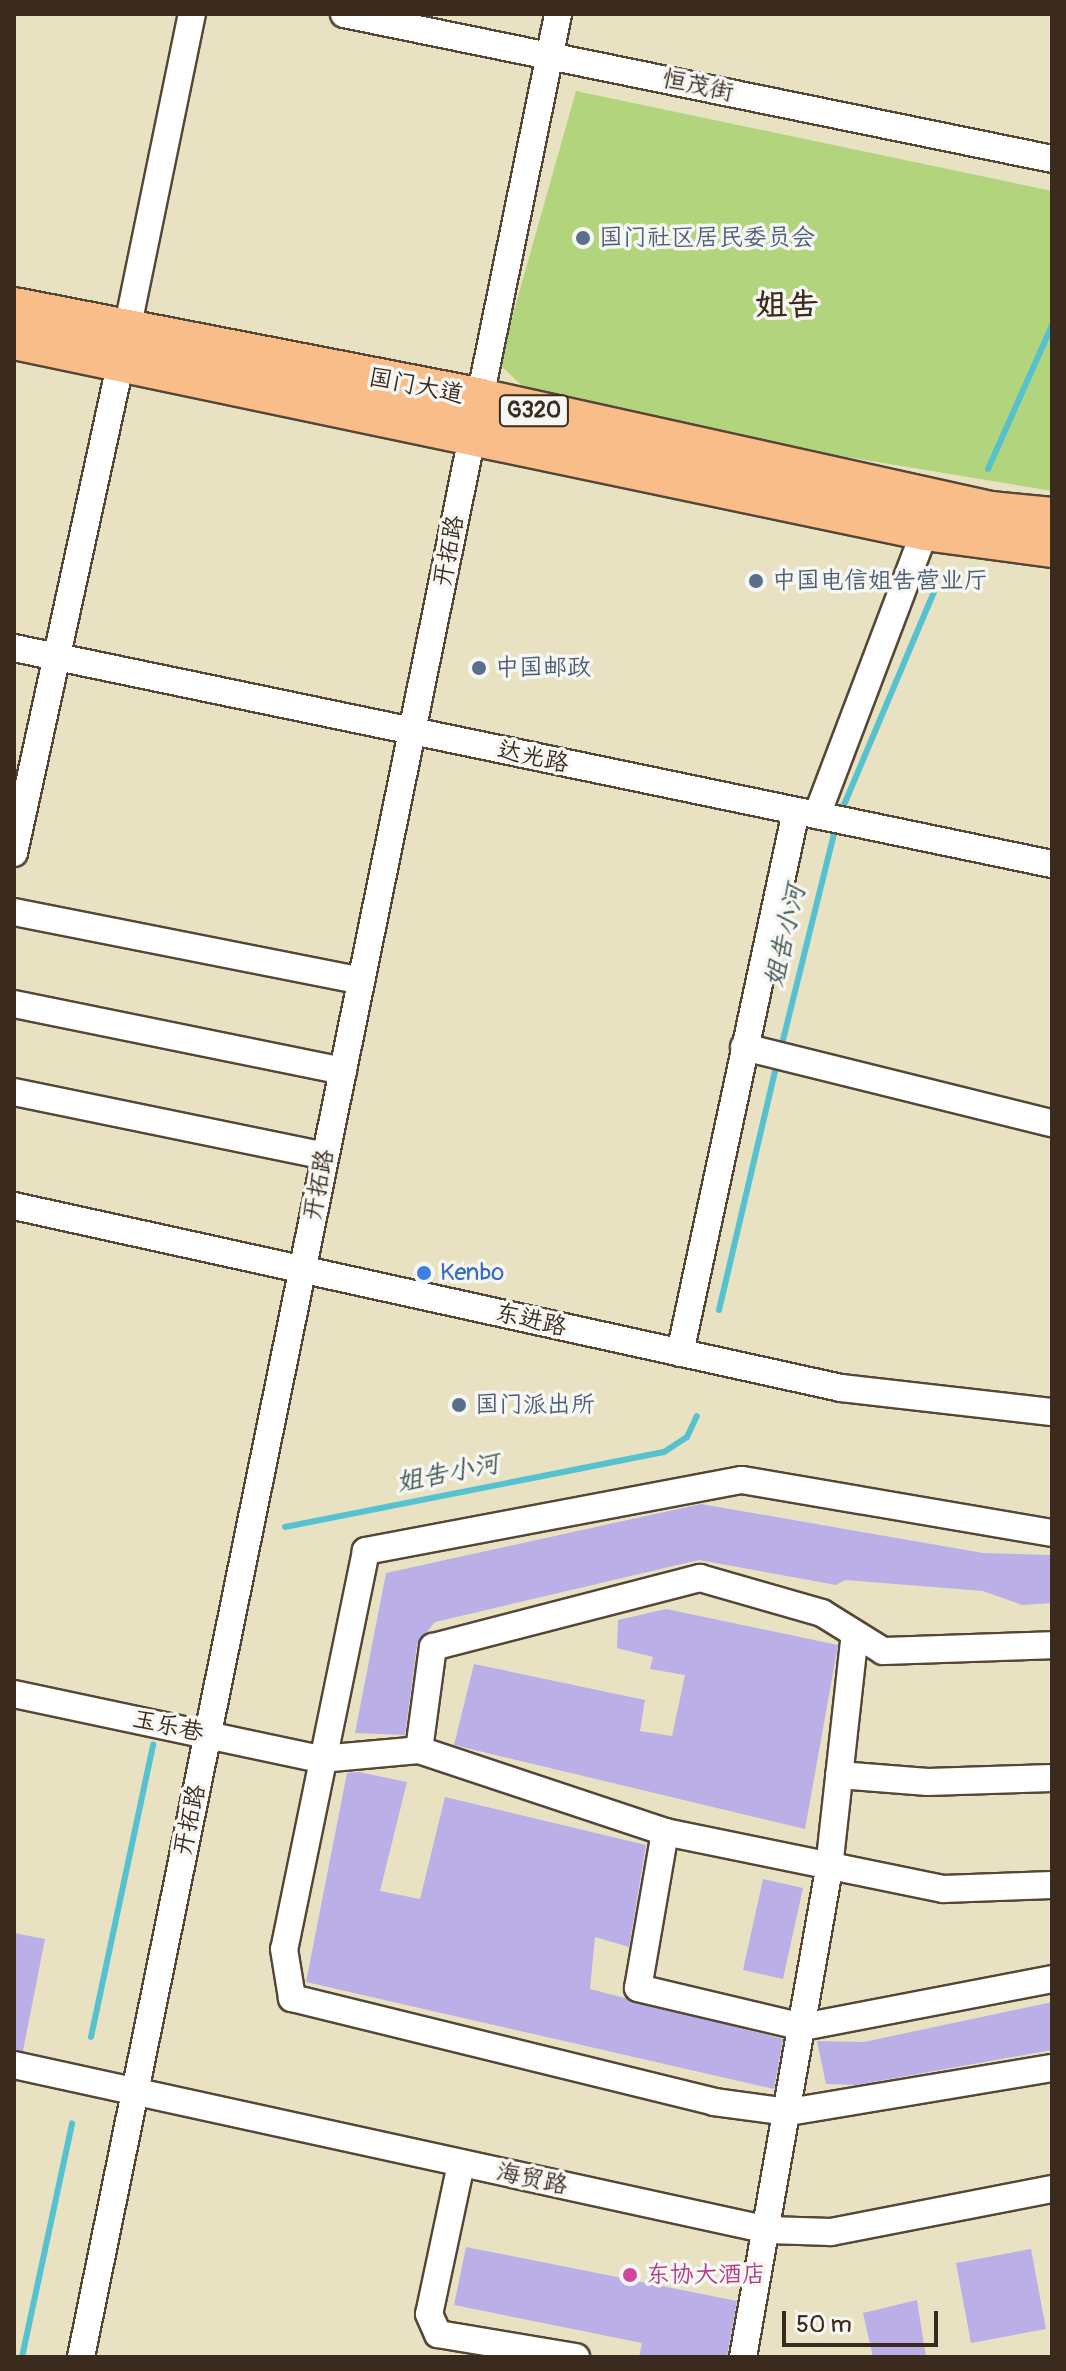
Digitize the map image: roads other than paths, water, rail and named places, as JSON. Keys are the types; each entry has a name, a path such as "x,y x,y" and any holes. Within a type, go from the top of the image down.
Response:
{"highway":[{"name":"国门大道","path":"14,308 124,345 476,416 928,499 1052,518"},
{"name":"国门大道","path":"14,339 124,345"},
{"name":"国门大道","path":"476,416 925,530 1052,547"}],"street":[{"path":"14,853 192,14"},
{"name":"恒茂街","path":"344,14 1052,159"},
{"name":"开拓路","path":"81,2357 558,14"},
{"path":"680,1353 813,814 925,530"},
{"name":"达光路","path":"14,648 1052,864"},
{"path":"14,912 361,981"},
{"path":"14,1004 343,1071"},
{"path":"755,1050 1052,1123"},
{"path":"14,1092 325,1156"},
{"name":"东进路","path":"14,1206 841,1388 1052,1412"},
{"path":"1052,1533 741,1480 366,1551 284,1949 292,1998 714,2102 789,2112 1052,2068"},
{"path":"1052,1645 883,1651 822,1613 700,1578 573,1608 433,1647 419,1750 665,1832 829,1868 943,1889 1052,1885"},
{"path":"743,2357 789,2112 829,1868 855,1634"},
{"name":"玉乐巷","path":"14,1694 321,1759 419,1750"},
{"path":"839,1775 928,1782 1052,1778"},
{"path":"665,1832 638,1988 803,2027 1052,1979"},
{"name":"海贸路","path":"14,2065 768,2230 831,2232 1052,2189"},
{"path":"461,2164 429,2314 438,2334 576,2357"}],"waterway":[{"name":"姐告小河","path":"988,469 1052,325"},
{"name":"姐告小河","path":"841,812 936,587"},
{"name":"姐告小河","path":"781,1048 836,826"},
{"name":"姐告小河","path":"719,1310 777,1063"},
{"name":"姐告小河","path":"285,1527 664,1452 687,1437 697,1416"},
{"name":"姐告小河","path":"91,2037 153,1745"},
{"name":"姐告小河","path":"22,2357 72,2123"}],"place":[{"name":"国门社区居民委员会","path":"583,238"},
{"name":"中国电信姐告营业厅","path":"756,581"},
{"name":"中国邮政","path":"479,668"},
{"name":"Kenbo","path":"424,1273"},
{"name":"国门派出所","path":"459,1405"},
{"name":"东协大酒店","path":"630,2275"}],"district":[{"name":"姐告","path":"787,305"}]}
